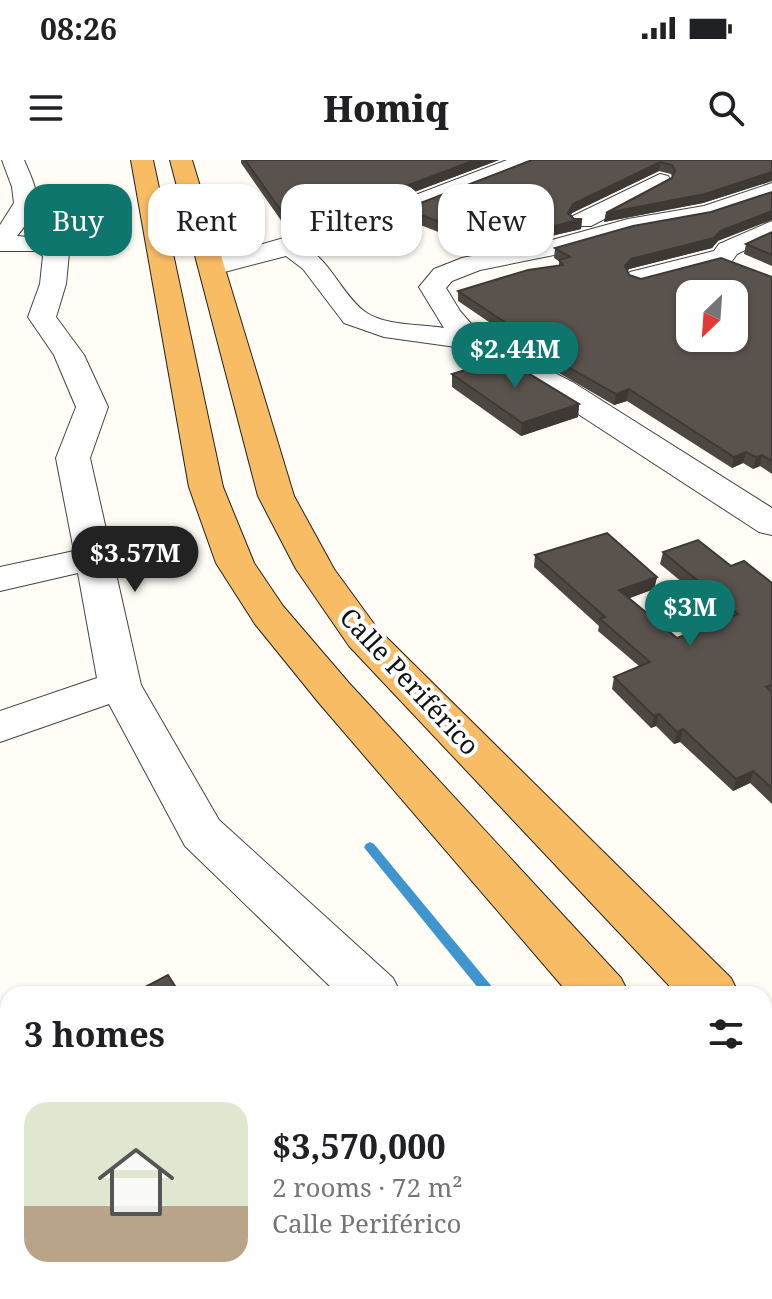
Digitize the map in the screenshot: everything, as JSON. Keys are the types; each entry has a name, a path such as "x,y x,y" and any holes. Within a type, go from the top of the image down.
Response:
{"highway":[{"path":"142,160 206,487 235,563 269,615 334,693 592,986"},
{"name":"Calle Periférico","path":"181,160 276,496 294,535 325,588 363,637 704,986"}],"street":[{"path":"0,241 27,208 28,198 13,160"},
{"path":"422,202 526,160"},
{"path":"554,235 660,181"},
{"path":"554,247 628,226 709,212 767,183"},
{"path":"639,278 735,262 728,249 772,228"},
{"path":"0,241 40,244 56,253 53,284 42,317 69,355 92,407 73,458 120,685 202,833 365,986"},
{"path":"213,267 281,251"},
{"path":"303,256 312,263 354,317 365,323 470,340 563,390 772,524"},
{"path":"470,340 448,315 432,287 436,280 471,264 503,256"},
{"path":"0,579 95,558"},
{"path":"0,727 120,685"}],"building":[{"path":"245,160 475,160 411,184 281,184 281,211"},
{"path":"532,160 772,160 772,172 705,194 606,213 672,178 675,170 672,165 660,162 573,204 568,213 574,219 582,219 554,226 554,184 470,184"},
{"path":"772,192 772,211 720,231 714,238 631,259 625,266 629,275 641,279 721,258 772,277 772,461 746,452 734,457 629,389 616,394 536,349 542,347 458,291 528,270 563,265 559,260 570,257 555,248 633,226 711,212"},
{"path":"438,196 438,221 422,215 422,202"},
{"path":"772,232 772,255 746,244"},
{"path":"503,358 579,404 522,423 452,374"},
{"path":"607,533 657,577 619,590 677,638 738,614 663,552 698,540 731,566 744,561 772,583 772,685 766,687 772,692 772,788 753,771 736,779 683,729 677,732 659,714 654,716 614,677 650,662 600,619 605,617 535,555"},
{"path":"168,975 175,986 147,986"}],"waterway":[{"path":"370,847 484,986"}]}
